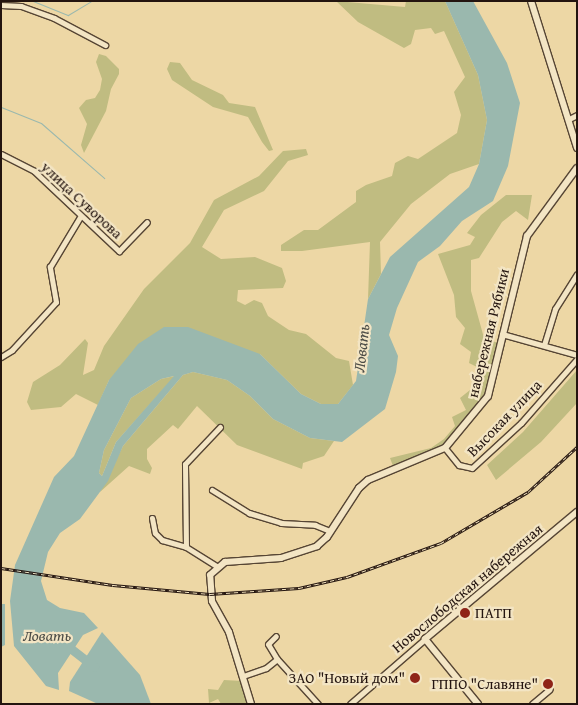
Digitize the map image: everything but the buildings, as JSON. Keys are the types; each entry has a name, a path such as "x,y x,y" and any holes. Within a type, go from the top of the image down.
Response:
{"street":[{"path":"531,1 577,148"},
{"path":"1,4 21,6 54,18 105,45"},
{"path":"569,119 577,115"},
{"name":"улица Суворова","path":"1,154 34,171 80,217 119,251 147,222"},
{"name":"набережная Рябики","path":"217,566 225,562 301,554 317,546 330,531 358,488 368,480 445,448 486,402 527,236 577,168"},
{"path":"1,357 12,350 56,302 50,268 80,217"},
{"path":"544,345 556,309 577,274"},
{"path":"502,334 577,355"},
{"name":"Высокая улица","path":"445,448 459,465 472,468 521,423 577,359"},
{"path":"186,547 185,464 220,427"},
{"path":"212,490 248,513 281,523 315,525 330,531"},
{"name":"Новослободская набережная","path":"350,704 577,512"},
{"path":"152,518 156,534 162,540 186,547 217,566 210,575 209,592 229,632 251,704"},
{"path":"276,636 268,644 277,659 318,704"},
{"path":"425,639 478,704"},
{"path":"243,676 266,668 277,659"},
{"path":"532,704 550,689"}],"shaded area":[{"path":"336,1 405,7 406,1 445,1 478,75 487,120 479,164 450,174 411,204 380,242 381,274 368,299 370,242 302,251 281,251 281,245 304,230 318,230 356,202 356,191 366,185 392,176 395,163 408,156 418,159 457,133 461,115 454,92 465,77 444,31 435,34 431,28 415,30 411,44 404,48 358,22"},
{"path":"99,54 106,56 119,69 119,74 111,89 106,111 84,153 81,145 87,124 79,108 86,100 95,98 100,90 102,79 96,62"},
{"path":"170,62 180,63 192,80 223,95 229,103 255,107 273,150 269,151 262,142 248,117 213,107 172,80 167,69"},
{"path":"306,149 308,155 288,161 264,191 224,210 202,247 221,259 255,257 282,268 286,281 283,288 238,290 237,301 245,305 254,300 262,303 268,316 289,330 306,334 336,358 349,361 353,385 338,404 321,404 301,394 260,354 109,380 98,405 76,394 61,407 31,410 27,402 33,382 60,365 85,339 88,343 83,375 94,370 104,346 144,289 190,243 214,200 259,176 283,151"},
{"path":"506,195 532,195 528,220 516,211 502,222 479,258 471,260 471,291 484,338 498,343 487,394 444,445 393,466 390,458 431,448 444,439 455,426 452,417 466,410 460,398 475,386 485,371 469,363 471,352 460,344 465,328 456,317 454,295 438,254 470,245 475,237 467,233 481,215"},
{"path":"577,370 577,403 541,442 496,480 487,465 523,432"},
{"path":"193,372 227,380 250,396 273,419 310,438 334,441 324,456 303,463 302,469 237,445 197,406 178,429 173,425 147,449 147,459 152,468 150,474 129,466 100,492 123,446 183,375"},
{"path":"175,376 116,442 102,476 99,473 104,450 131,398 161,379"},
{"path":"224,680 242,681 247,704 221,704 218,699 209,703 208,689 218,690"}],"water":[{"name":"Ловать","path":"445,1 473,1 507,63 520,103 508,166 493,201 462,221 440,246 418,262 397,308 389,335 398,356 396,372 385,409 342,442 310,438 273,419 250,396 227,380 193,372 183,375 123,446 108,481 80,519 60,533 48,552 41,581 47,600 60,608 84,613 98,628 83,635 58,673 59,690 46,686 14,646 10,601 15,565 54,477 74,456 109,380 138,344 164,327 188,327 260,354 301,394 321,404 338,404 356,381 368,299 390,257 469,187 479,164 487,120 478,75","holes":["174,376 116,442 102,476 99,473 104,450 131,398 161,379"]},
{"path":"1,604 5,604 5,645 1,647"},
{"name":"Ловать","path":"102,632 140,675 151,704 98,704 69,691 70,682"}],"waterway":[{"path":"33,1 68,15 91,1"},
{"path":"1,107 41,123 104,178"},
{"name":"Ловать","path":"65,644 94,667"}],"railway":[{"path":"1,568 113,585 210,594 299,588 347,577 441,543 528,492 577,447"}],"place":[{"name":"ПАТП","path":"465,613"},
{"name":"ЗАО \"Новый дом\"","path":"415,678"},
{"name":"ГППО \"Славяне\"","path":"548,684"}]}
